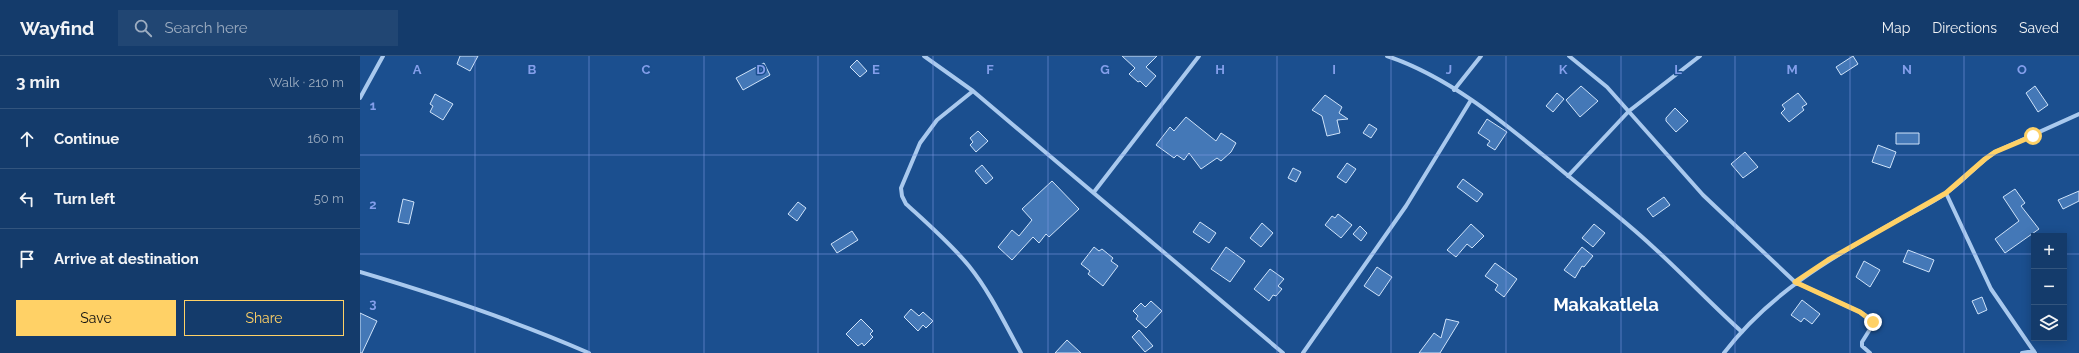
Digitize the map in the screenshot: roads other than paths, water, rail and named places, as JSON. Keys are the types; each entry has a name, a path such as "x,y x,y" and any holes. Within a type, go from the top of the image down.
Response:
{"street":[{"path":"360,98 383,56"},
{"path":"924,56 974,91 1283,353"},
{"path":"1094,192 1199,56"},
{"path":"1387,56 1405,62 1454,90 1471,100 1510,128 1646,240 1742,332"},
{"path":"1454,90 1481,56"},
{"path":"1568,56 1607,87 1629,110 1652,139 1703,194 1795,282 1860,312 1871,319 1872,326 1862,342 1862,346 1870,353"},
{"path":"1568,176 1629,110 1700,56"},
{"path":"974,91 937,120 920,143 901,188 902,196 906,204 948,243 970,267 991,298 1021,353"},
{"path":"1303,353 1406,206 1471,100"},
{"path":"1724,353 1742,332 1795,282 1828,260 1946,193 1995,152 2079,114"},
{"path":"1946,193 1991,289 2035,352"},
{"path":"360,272 445,297 500,316 588,353"},
{"path":"2022,353 2035,352"}],"district":[{"name":"Makakatlela","path":"1606,305"}]}
